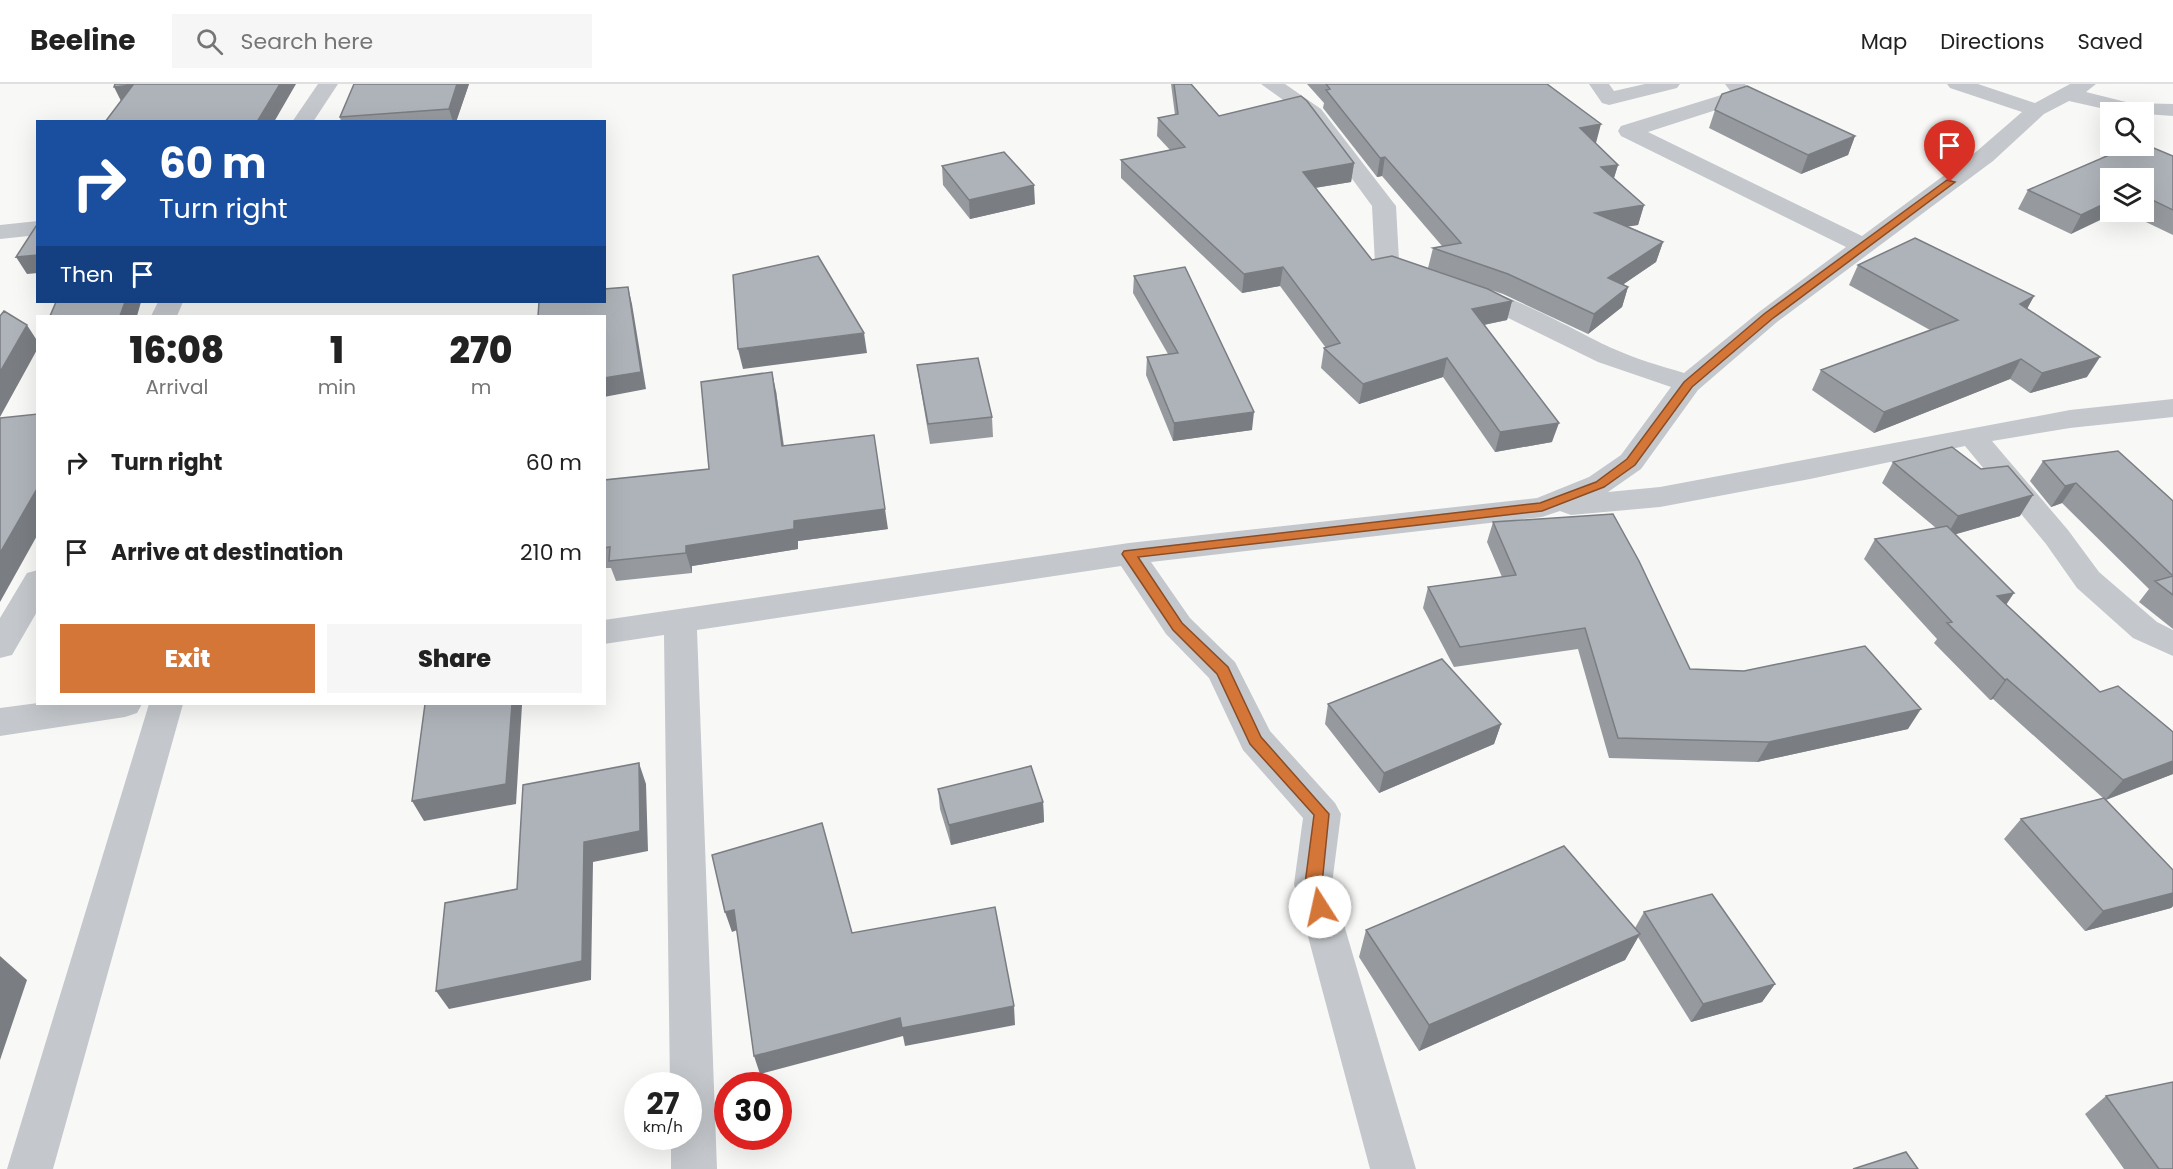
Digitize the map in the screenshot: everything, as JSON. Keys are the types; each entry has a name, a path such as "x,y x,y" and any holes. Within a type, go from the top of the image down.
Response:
{"street":[{"path":"303,120 328,84"},
{"path":"1271,84 1314,113 1384,206 1387,264 1493,301 1607,356 1688,384"},
{"path":"1599,84 1609,99 1670,84"},
{"path":"1735,84 1743,95 1629,131 1863,246"},
{"path":"1957,84 2037,111"},
{"path":"1542,507 1600,484 1631,462 1688,384 1768,316 1985,156 2037,111 2075,89 2130,109 2173,110"},
{"path":"0,232 36,228"},
{"path":"606,632 1129,554 1542,507 1660,497 1810,470 1972,436 2070,419 2173,408"},
{"path":"1972,436 2057,537 2088,580 2145,630 2173,644"},
{"path":"1129,554 1178,626 1223,670 1256,740 1322,814 1314,884 1393,1169"},
{"path":"0,646 36,583"},
{"path":"680,621 694,1169"},
{"path":"0,722 118,705"},
{"path":"30,1169 166,705"}],"building":[{"path":"115,84 280,84 258,120 107,120 133,85 114,87"},
{"path":"354,84 457,84 449,109 340,117"},
{"path":"1174,84 1191,84 1219,116 1301,96 1307,101 1354,163 1303,172 1372,260 1392,256 1488,289 1512,301 1472,309 1559,423 1500,432 1447,358 1363,384 1324,348 1340,343 1283,267 1244,274 1121,160 1185,147 1158,118 1178,114"},
{"path":"1326,84 1547,84 1601,124 1580,128 1618,165 1601,167 1644,205 1595,213 1663,242 1608,278 1628,287 1594,314 1508,274 1433,248 1461,243 1385,157 1380,158 1326,90 1330,89"},
{"path":"1747,86 1855,136 1808,155 1715,110 1722,94"},
{"path":"2154,148 2173,156 2173,210 2154,201 2154,168 2100,168 2100,206 2081,215 2028,190 2107,156 2154,156"},
{"path":"1004,152 1034,185 969,200 942,166"},
{"path":"36,226 36,255 16,257"},
{"path":"1915,238 2034,296 2020,304 2100,357 2042,373 2021,359 1884,412 1821,370 1958,320 1858,265"},
{"path":"818,256 864,333 738,349 733,275"},
{"path":"1185,267 1254,412 1174,423 1147,357 1178,353 1134,276"},
{"path":"628,287 641,372 606,378 606,315 538,315 539,303 606,303 606,289"},
{"path":"56,303 125,303 120,315 50,315"},
{"path":"4,311 27,325 0,372 0,316"},
{"path":"978,358 992,417 928,424 917,365"},
{"path":"772,372 782,446 874,435 885,509 794,521 794,529 686,546 686,553 609,561 610,547 606,548 606,480 709,469 701,382"},
{"path":"36,414 36,490 0,553 0,418"},
{"path":"1952,447 1981,469 2008,466 2033,495 1958,516 1893,462"},
{"path":"2118,451 2173,501 2173,576 2076,483 2065,486 2043,461"},
{"path":"1613,514 1639,561 1690,669 1744,671 1865,646 1921,709 1769,742 1618,738 1585,628 1460,647 1428,587 1516,575 1493,522"},
{"path":"1947,526 2014,593 1997,596 2100,692 2118,686 2173,732 2173,761 2123,780 2007,679 2005,680 1947,623 1952,622 1875,539"},
{"path":"2173,576 2173,595 2155,581"},
{"path":"1442,659 1501,724 1384,773 1328,704"},
{"path":"425,705 512,705 506,784 412,801"},
{"path":"639,763 640,831 584,842 582,961 436,991 445,903 517,889 523,785"},
{"path":"1031,766 1043,802 949,825 938,789"},
{"path":"2104,798 2173,870 2173,893 2103,911 2021,819"},
{"path":"822,823 852,933 995,907 1014,1006 902,1028 900,1018 754,1056 734,910 725,912 712,855"},
{"path":"1564,846 1640,934 1429,1025 1366,930"},
{"path":"1712,894 1775,984 1703,1004 1644,912"},
{"path":"2173,1082 2173,1169 2159,1169 2106,1096"},
{"path":"1906,1152 1918,1169 1853,1169"}],"route":[{"path":"1320,907 1314,884 1322,814 1256,740 1223,670 1178,626 1129,554 1542,507 1600,484 1631,462 1688,384 1768,316 1950,182"}]}
